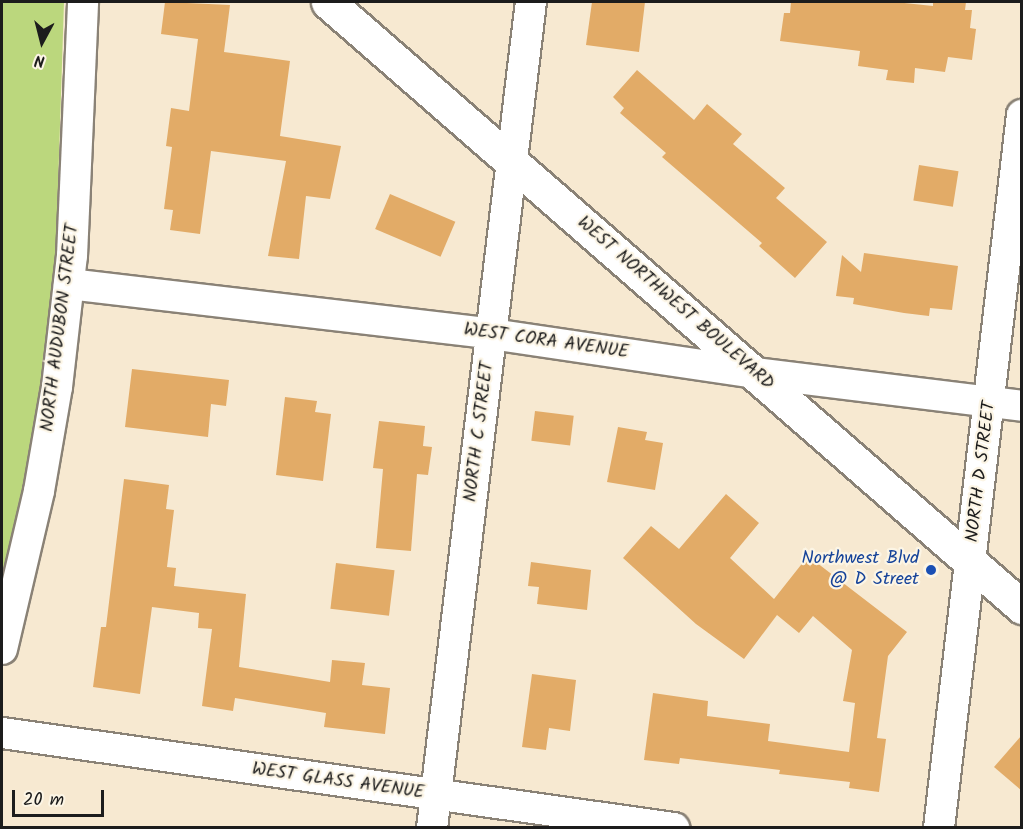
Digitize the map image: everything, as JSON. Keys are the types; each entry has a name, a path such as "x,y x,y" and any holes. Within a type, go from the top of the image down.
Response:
{"main road":[{"name":"WEST NORTHWEST BOULEVARD","path":"328,2 1022,608"}],"street":[{"name":"NORTH AUDUBON STREET","path":"2,649 39,491 57,387 69,284 83,2"},
{"name":"NORTH C STREET","path":"432,828 531,2"},
{"name":"NORTH D STREET","path":"939,828 991,402 1022,115"},
{"name":"WEST CORA AVENUE","path":"69,284 492,334 755,373 1022,406"},
{"name":"WEST GLASS AVENUE","path":"2,733 436,797 674,828"}],"green space":[{"path":"2,2 64,2 55,279 32,460 2,599"}],"building":[{"path":"165,2 230,5 224,52 290,61 280,136 341,146 330,199 306,196 299,259 268,256 286,161 211,151 200,234 170,230 173,210 164,209 172,147 166,146 171,108 189,111 198,39 161,34"},
{"path":"592,2 645,2 639,52 586,45"},
{"path":"791,2 895,2 933,6 933,2 966,2 965,10 972,10 970,28 976,29 972,60 948,57 945,72 915,68 914,83 886,80 888,70 858,66 860,51 780,41 784,13 790,13"},
{"path":"637,70 694,120 707,104 742,134 733,144 785,188 776,198 827,242 795,278 759,246 762,243 662,157 666,153 620,113 624,108 613,97"},
{"path":"919,165 959,171 953,207 913,201"},
{"path":"390,194 455,222 441,257 375,229"},
{"path":"864,253 958,266 952,310 930,308 929,316 904,313 853,304 854,298 836,296 842,255 861,272"},
{"path":"132,369 229,380 226,406 211,404 208,437 125,427"},
{"path":"285,397 317,401 315,412 331,414 323,481 276,475"},
{"path":"535,411 574,416 570,446 531,441"},
{"path":"379,421 425,426 423,446 432,447 428,475 417,474 411,551 376,548 383,469 373,468"},
{"path":"618,427 647,432 645,440 663,443 655,490 607,482"},
{"path":"124,479 169,485 166,509 174,510 167,567 176,568 174,586 246,594 239,667 330,682 332,660 365,663 362,685 390,688 385,734 324,727 326,713 235,698 233,711 202,706 212,629 198,628 199,613 152,607 140,694 93,687 101,627 106,627"},
{"path":"726,494 759,523 730,558 774,599 808,556 907,632 888,656 877,738 886,739 879,792 849,788 850,782 779,774 780,770 680,758 679,764 644,760 653,693 708,701 707,716 770,724 768,741 849,752 855,703 843,701 852,650 813,616 799,633 777,615 744,659 696,624 623,558 651,526 679,549"},
{"path":"531,562 591,570 587,610 537,604 539,587 528,586"},
{"path":"336,563 395,570 389,616 330,609"},
{"path":"532,674 576,680 570,731 549,728 546,750 522,747"},
{"path":"1022,735 1022,791 994,767"}],"place":[{"name":"Northwest Blvd @ D Street","path":"931,570"}]}
